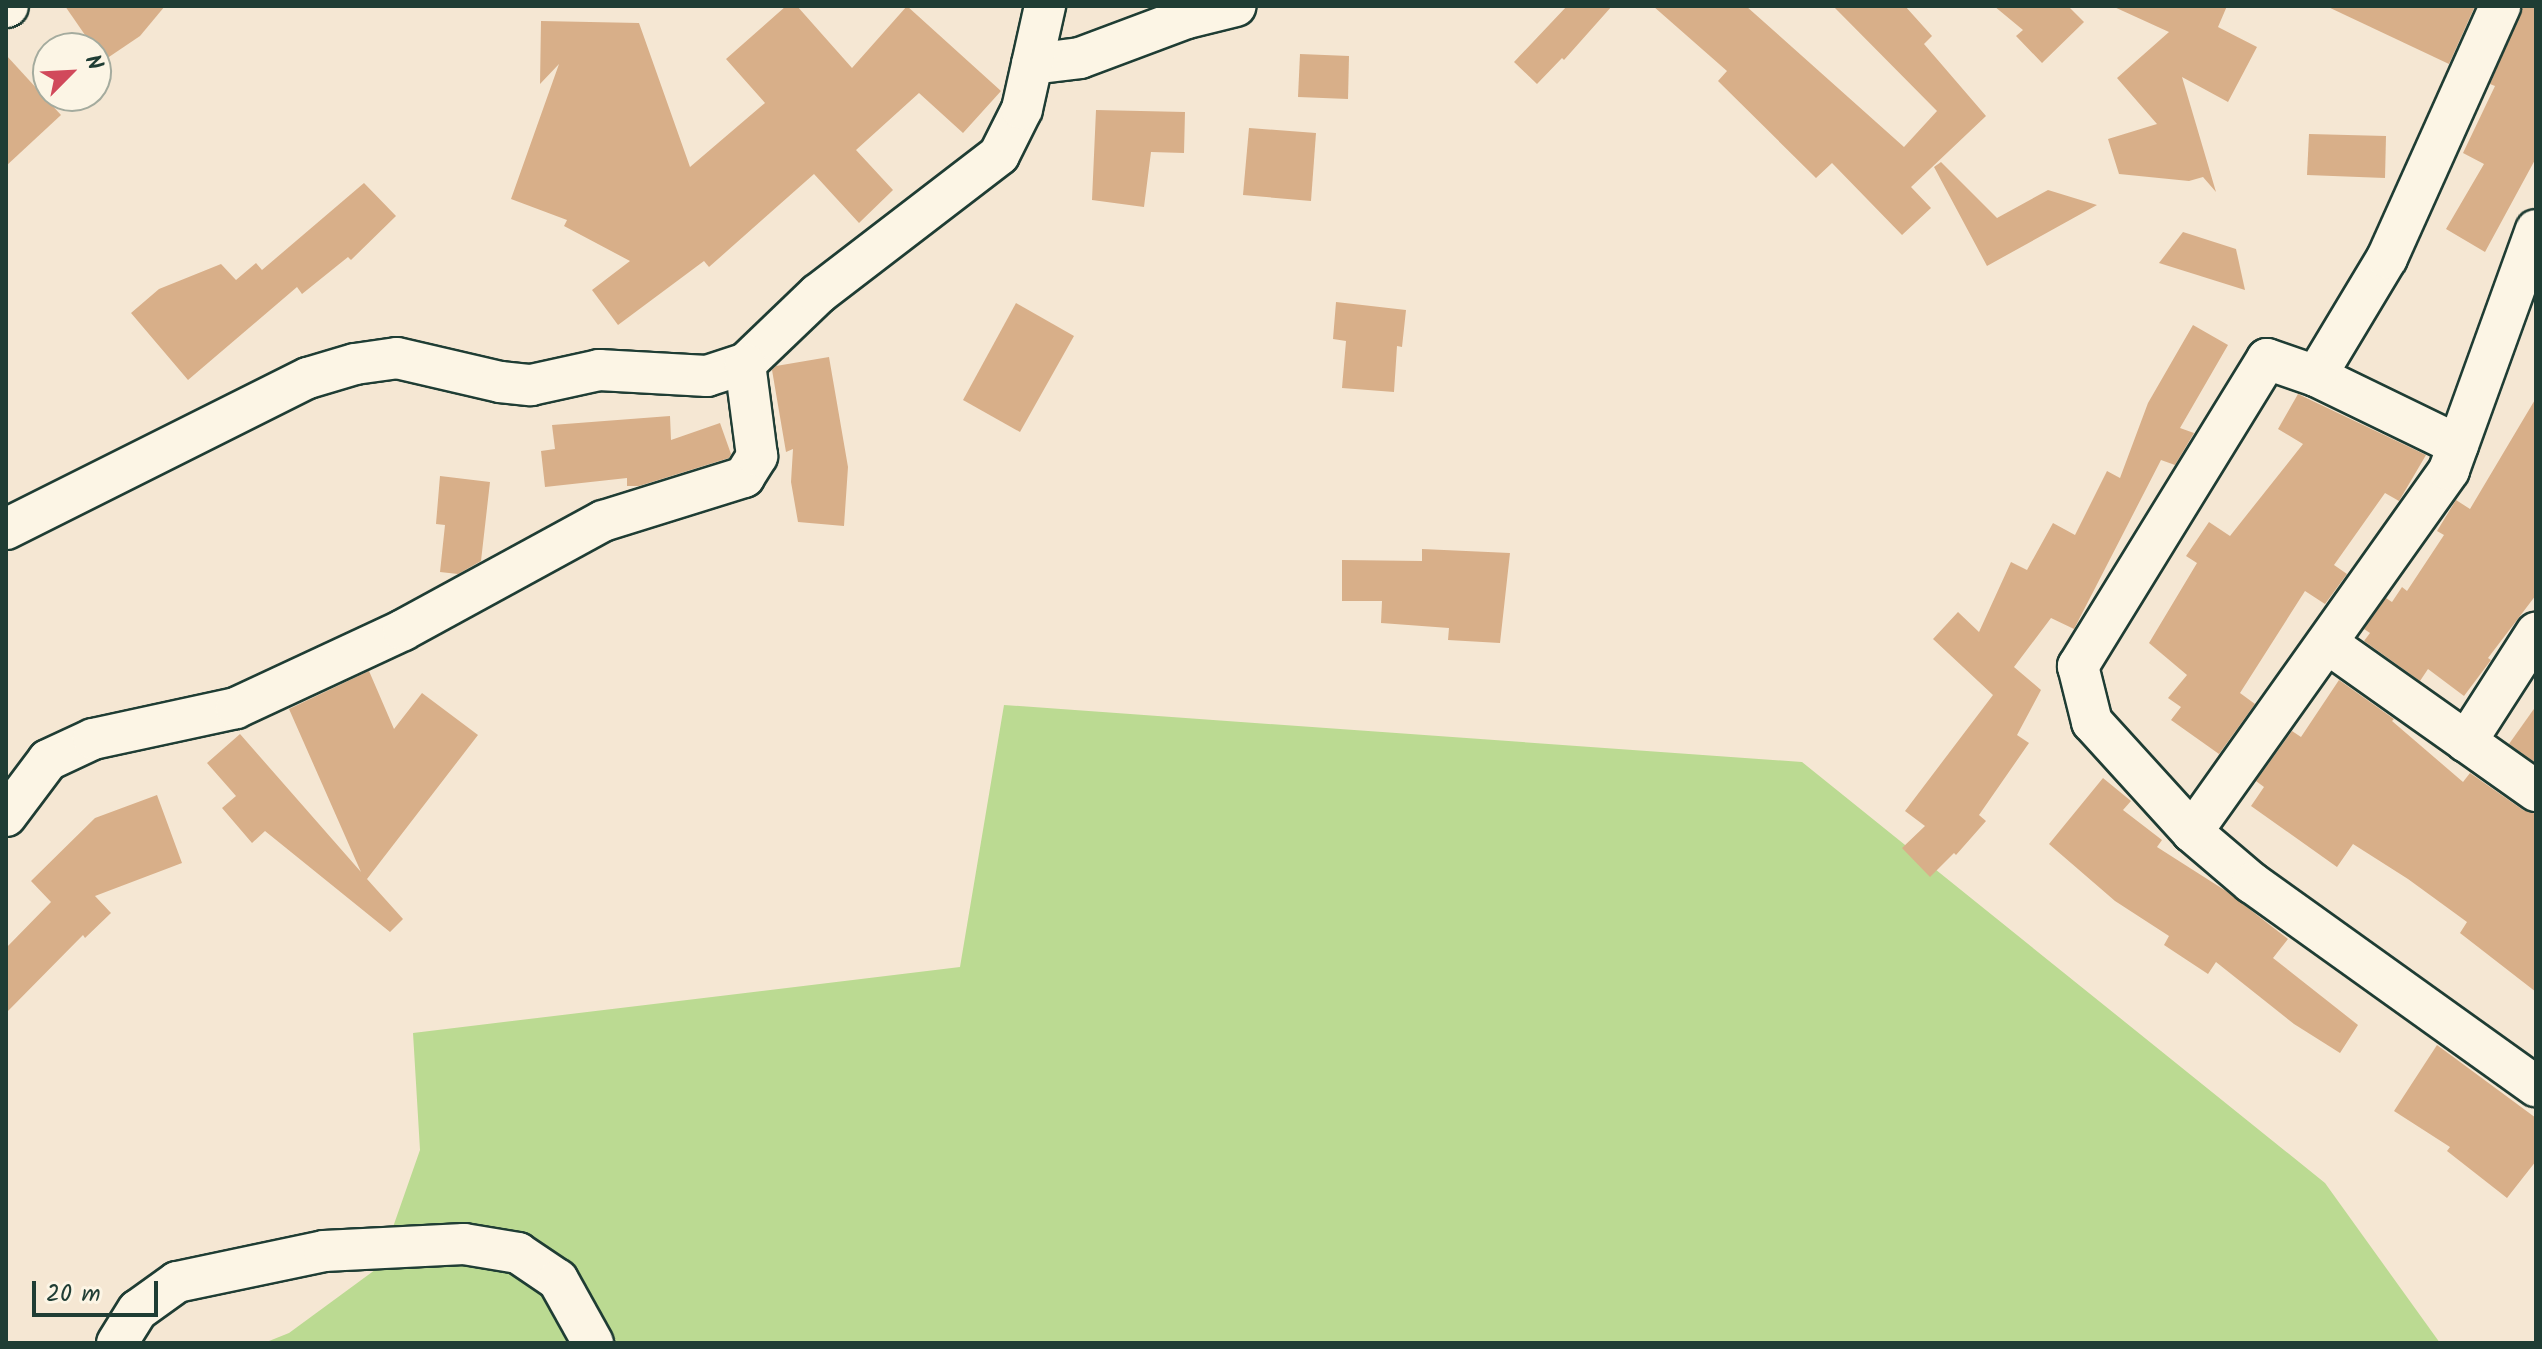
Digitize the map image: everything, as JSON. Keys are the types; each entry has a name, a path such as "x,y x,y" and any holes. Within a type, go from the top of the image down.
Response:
{"street":[{"path":"1032,64 1080,58 1187,18 1236,6"},
{"path":"2316,376 2387,258 2500,6"},
{"path":"6,529 308,378 355,364 397,358 500,382 531,385 599,370 707,376 745,364 818,294 999,155 1022,109 1032,64 1036,11"},
{"path":"2192,832 2449,470 2536,230"},
{"path":"2458,445 2316,376 2267,359 2078,666 2092,722 2192,832 2252,883 2536,1086"},
{"path":"6,816 48,760 93,739 236,708 403,630 603,521 744,477 757,456 745,364"},
{"path":"2466,742 2536,633"},
{"path":"2327,643 2536,791"},
{"path":"117,1343 138,1310 177,1282 324,1251 464,1244 518,1253 558,1280 593,1343"}],"green space":[{"path":"1004,705 1802,762 2325,1183 2440,1343 264,1343 289,1333 379,1267 420,1150 413,1033 960,967"}],"building":[{"path":"65,6 165,6 140,36 112,55 112,32 83,32"},
{"path":"786,6 797,6 852,68 907,6 1001,91 963,133 919,93 856,150 893,190 859,223 814,174 709,267 704,261 618,325 592,290 630,261 564,226 567,220 511,199 559,64 540,84 541,21 639,23 690,167 765,103 726,59"},
{"path":"1567,6 1612,6 1564,60 1562,58 1537,84 1514,62"},
{"path":"1653,6 1746,6 1904,147 1937,111 1833,6 1905,6 1932,36 1924,44 1986,116 1911,187 1931,208 1902,235 1832,163 1816,178 1718,81 1727,71"},
{"path":"1994,6 2068,6 2084,22 2042,63 2016,36 2023,30"},
{"path":"2112,6 2227,6 2218,27 2257,47 2228,102 2182,77 2216,192 2203,177 2189,181 2119,174 2108,139 2157,124 2117,78 2169,32"},
{"path":"2326,6 2475,6 2449,64"},
{"path":"2523,6 2536,6 2536,158 2485,252 2446,229 2484,164 2463,153 2495,86 2490,84"},
{"path":"1300,54 1349,56 1348,99 1298,97"},
{"path":"6,55 32,83 32,112 58,112 61,115 6,166"},
{"path":"1096,110 1185,112 1184,153 1151,152 1144,207 1092,200"},
{"path":"1249,128 1316,133 1311,201 1243,195"},
{"path":"2309,134 2386,136 2385,178 2307,175"},
{"path":"1941,162 1997,218 2048,190 2097,205 1987,266 1934,167"},
{"path":"364,183 396,216 351,260 348,257 302,294 297,287 188,380 131,313 159,289 221,264 236,280 256,263 262,270"},
{"path":"2183,232 2236,249 2245,290 2159,263"},
{"path":"1336,302 1406,310 1402,347 1397,346 1394,392 1342,388 1346,341 1333,339"},
{"path":"1016,303 1074,336 1020,432 963,400"},
{"path":"2193,325 2228,345 2180,428 2194,433 2175,465 2161,460 2074,629 2051,618 2014,667 2041,690 2017,735 2029,743 1979,815 1986,821 1956,855 1954,853 1930,877 1902,848 1925,826 1905,811 1993,695 1933,639 1958,612 1979,632 2011,562 2027,570 2053,523 2075,535 2107,471 2120,478 2148,403"},
{"path":"829,357 848,467 844,526 798,522 791,482 793,449 786,452 772,370 776,366"},
{"path":"2298,394 2426,455 2399,501 2385,493 2334,565 2347,574 2325,604 2305,591 2240,693 2255,704 2219,754 2171,720 2181,707 2168,698 2187,675 2149,643 2197,563 2186,556 2209,522 2230,536 2303,444 2278,429"},
{"path":"2536,398 2536,595 2488,658 2491,660 2464,696 2428,669 2420,681 2364,641 2370,633 2364,629 2386,598 2392,602 2402,587 2407,591 2444,535 2437,531 2456,500 2470,509"},
{"path":"670,416 671,440 720,423 731,454 729,458 639,486 627,486 627,478 545,487 541,451 555,449 552,425"},
{"path":"440,476 490,482 481,561 458,574 440,572 445,525 436,524"},
{"path":"1422,549 1510,553 1500,643 1448,640 1449,628 1381,623 1382,601 1342,601 1342,560 1422,561"},
{"path":"369,671 394,729 422,693 478,735 367,879 403,919 390,932 265,831 252,843 222,808 236,796 207,763 240,734 361,872 289,709"},
{"path":"2339,680 2394,719 2392,721 2463,782 2470,773 2523,810 2536,814 2536,992 2460,933 2467,922 2408,879 2353,844 2337,867 2251,806 2264,787 2256,781 2292,731 2301,737"},
{"path":"2536,706 2536,763 2509,744"},
{"path":"2103,778 2131,801 2123,810 2162,840 2157,847 2226,891 2288,939 2273,958 2358,1025 2340,1053 2294,1024 2216,962 2208,974 2164,945 2169,936 2115,901 2049,844"},
{"path":"157,795 182,863 95,896 111,913 85,938 83,935 6,1013 6,948 51,902 31,881 95,818"},
{"path":"2437,1045 2536,1118 2536,1161 2507,1198 2447,1151 2450,1147 2394,1111"}]}
